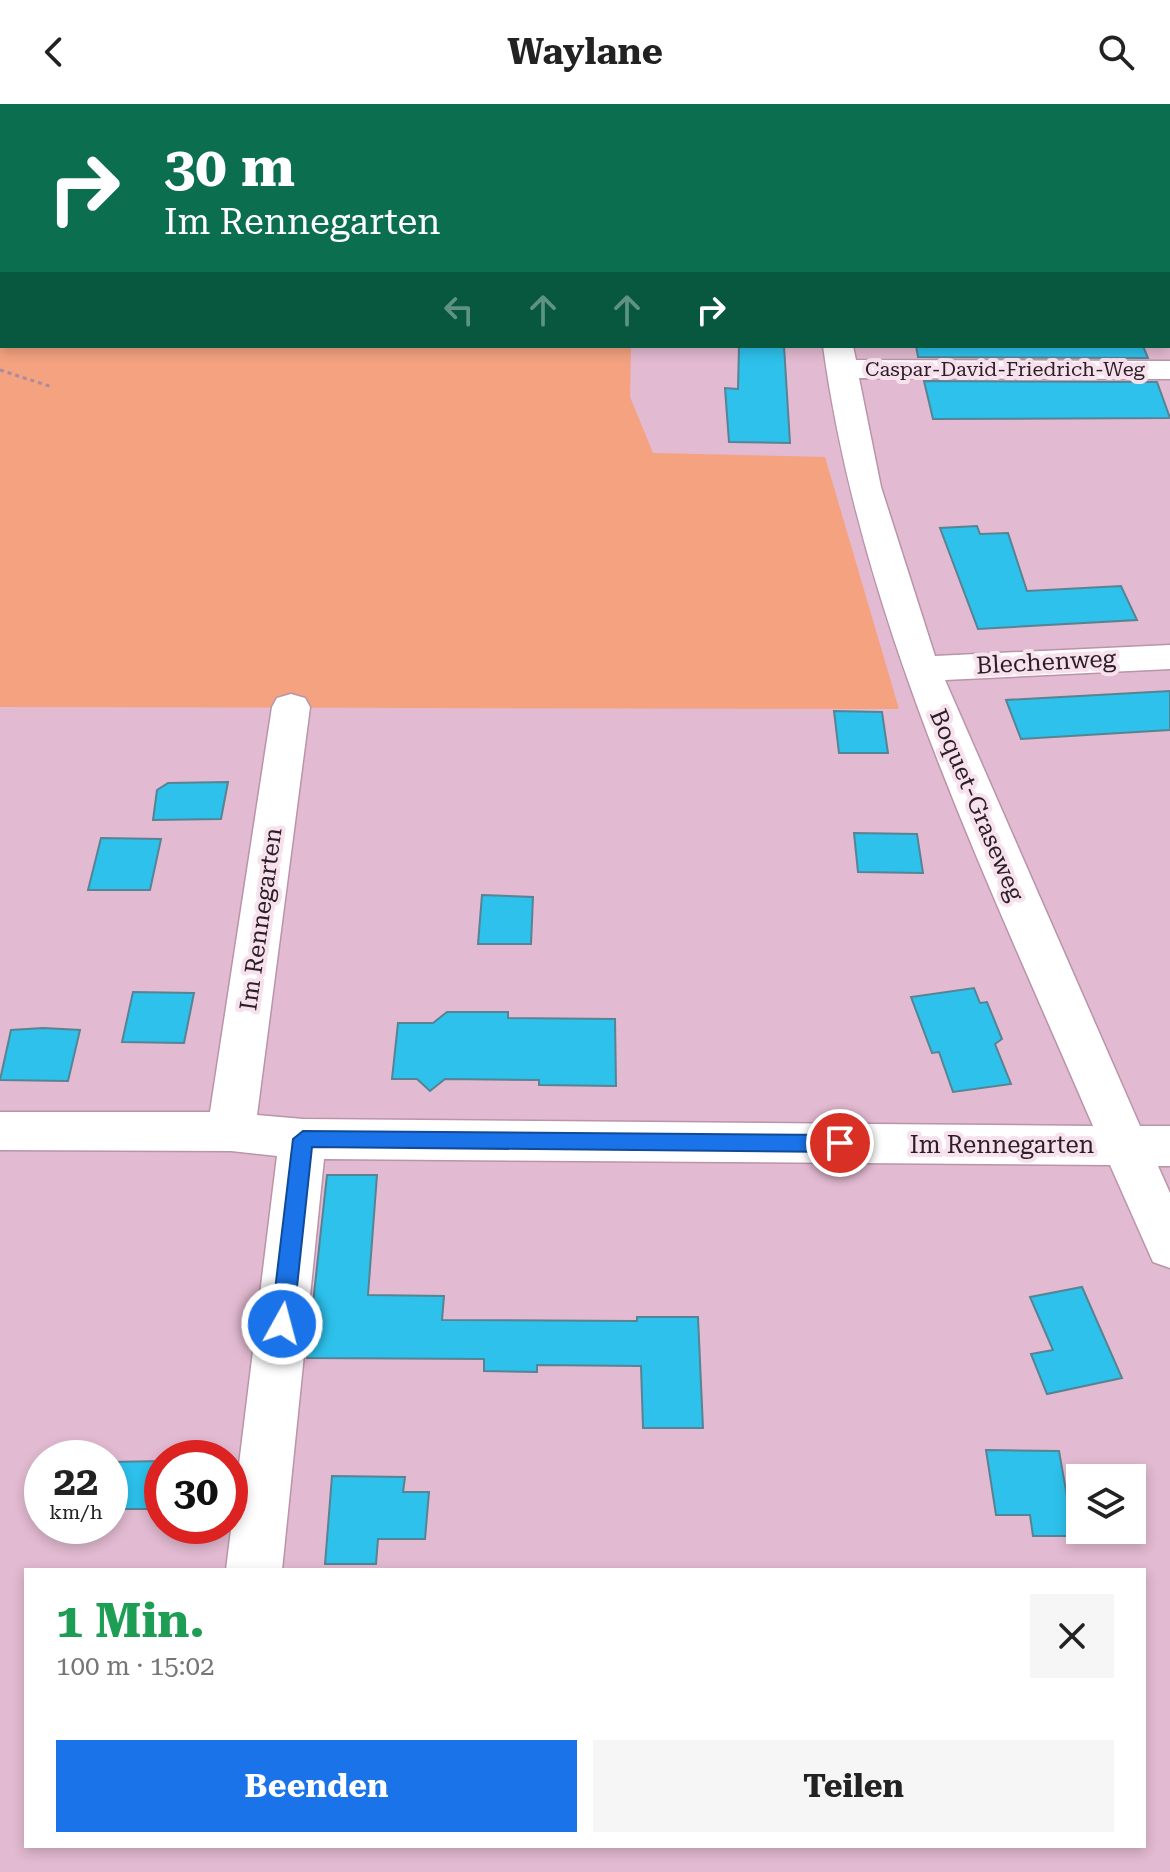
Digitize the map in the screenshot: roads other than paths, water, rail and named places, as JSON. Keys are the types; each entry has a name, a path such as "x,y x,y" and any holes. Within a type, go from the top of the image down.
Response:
{"street":[{"name":"Caspar-David-Friedrich-Weg","path":"840,357 1170,370"},
{"name":"Boquet-Graseweg","path":"840,357 860,466 892,584 946,738 1147,1146 1170,1247"},
{"name":"Blechenweg","path":"921,669 1170,657"},
{"name":"Im Rennegarten","path":"231,1132 291,707"},
{"name":"Im Rennegarten","path":"0,1131 231,1132 303,1139 1147,1146"},
{"path":"254,1568 303,1139"}]}
